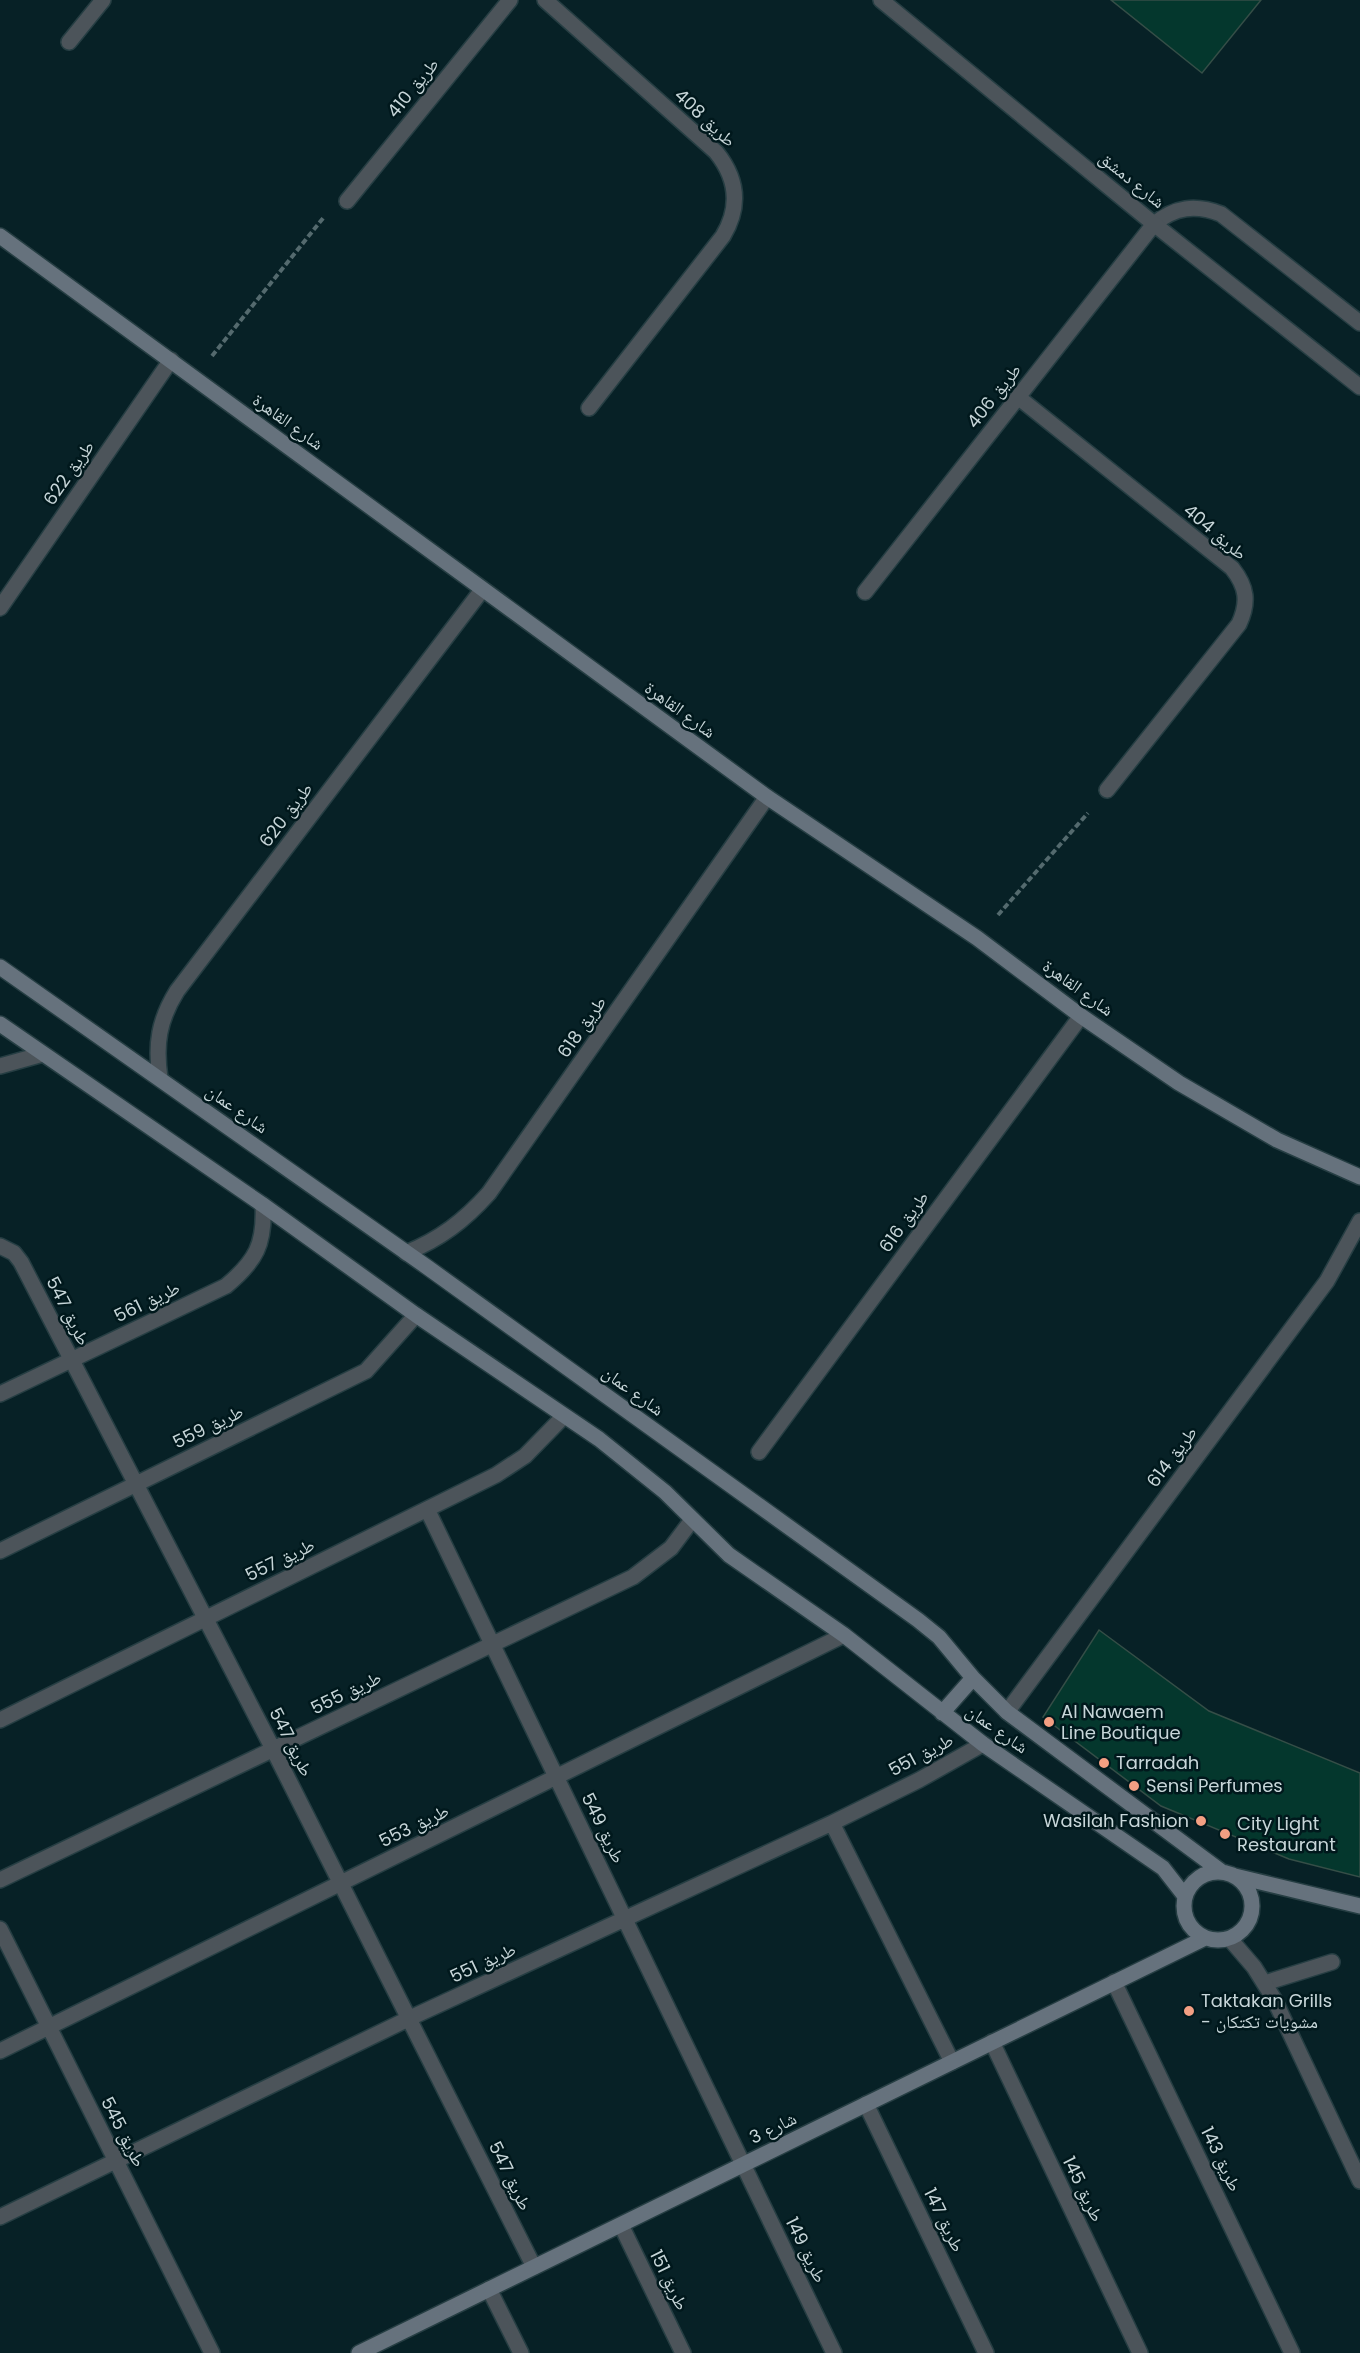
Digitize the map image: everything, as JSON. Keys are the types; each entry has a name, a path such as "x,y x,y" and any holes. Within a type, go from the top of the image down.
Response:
{"street":[{"path":"69,42 103,0"},
{"name":"طريق 410","path":"347,201 510,0"},
{"name":"طريق 408","path":"545,0 716,152 726,165 735,196 730,224 723,236 589,408"},
{"name":"شارع دمشق","path":"881,0 1154,224 1360,387"},
{"path":"1154,224 1177,209 1207,209 1221,214 1360,323"},
{"name":"طريق 406","path":"865,592 1154,224"},
{"name":"شارع القاهرة","path":"0,236 767,797 977,938 1081,1016 1179,1083 1277,1140 1360,1177"},
{"name":"طريق 622","path":"0,608 171,360"},
{"name":"طريق 404","path":"1018,397 1232,568 1242,580 1246,595 1245,610 1239,624 1107,790"},
{"name":"طريق 620","path":"160,1078 156,1056 158,1033 165,1011 177,992 482,590"},
{"name":"طريق 618","path":"406,1253 452,1230 489,1194 767,797"},
{"name":"شارع عمان","path":"0,967 160,1078 918,1620 945,1644 973,1678 1007,1712 1229,1874 1354,1905"},
{"name":"طريق 616","path":"759,1452 1081,1016"},
{"name":"شارع عمان","path":"0,1024 263,1205 632,1465 665,1492 729,1556 844,1635 982,1744 1163,1868 1184,1895"},
{"path":"0,1066 43,1054"},
{"name":"طريق 561","path":"0,1394 226,1286 245,1271 258,1251 264,1229 263,1205"},
{"name":"طريق 614","path":"1007,1712 1327,1281 1360,1221"},
{"name":"طريق 547","path":"0,1246 14,1253 21,1262 273,1749 534,2267"},
{"name":"طريق 559","path":"0,1551 366,1371 416,1315"},
{"name":"طريق 557","path":"0,1720 506,1469 525,1456 564,1416"},
{"name":"طريق 549","path":"427,1509 744,2164"},
{"name":"طريق 555","path":"0,1880 633,1577 671,1548 692,1520"},
{"name":"طريق 553","path":"0,2051 844,1635"},
{"path":"942,1713 973,1678"},
{"name":"طريق 551","path":"0,2217 410,2018 832,1822 919,1780 982,1744"},
{"path":"832,1822 951,2062"},
{"path":"1229,1874 1251,1896 1252,1909 1249,1921 1241,1932 1230,1939 1217,1941 1204,1938 1188,1924 1184,1895 1200,1876 1229,1874"},
{"path":"1354,1905 1360,1915"},
{"name":"طريق 545","path":"0,1929 212,2353"},
{"name":"شارع 3","path":"368,2351 489,2289 1204,1938"},
{"path":"1230,1939 1265,1983 1360,2181"},
{"path":"1265,1983 1332,1962"},
{"name":"طريق 143","path":"1114,1982 1292,2353"},
{"name":"طريق 145","path":"992,2042 1140,2353"},
{"name":"طريق 147","path":"866,2103 986,2353"},
{"name":"طريق 149","path":"744,2164 834,2353"},
{"name":"طريق 151","path":"621,2225 683,2353"},
{"path":"489,2289 521,2353"}],"path":[{"path":"194,378 322,218 347,201"},
{"path":"977,938 1107,790"}],"building":[{"path":"1111,0 1261,0 1202,73"},
{"path":"1099,1630 1209,1711 1360,1773 1360,1877 1289,1859 1161,1806 1043,1717"}],"place":[{"name":"Al Nawaem Line Boutique","path":"1049,1722"},
{"name":"Tarradah","path":"1104,1763"},
{"name":"Sensi Perfumes","path":"1134,1786"},
{"name":"Wasilah Fashion","path":"1201,1821"},
{"name":"City Light Restaurant","path":"1225,1834"},
{"name":"Taktakan Grills - مشويات تكتكان","path":"1189,2011"}]}
